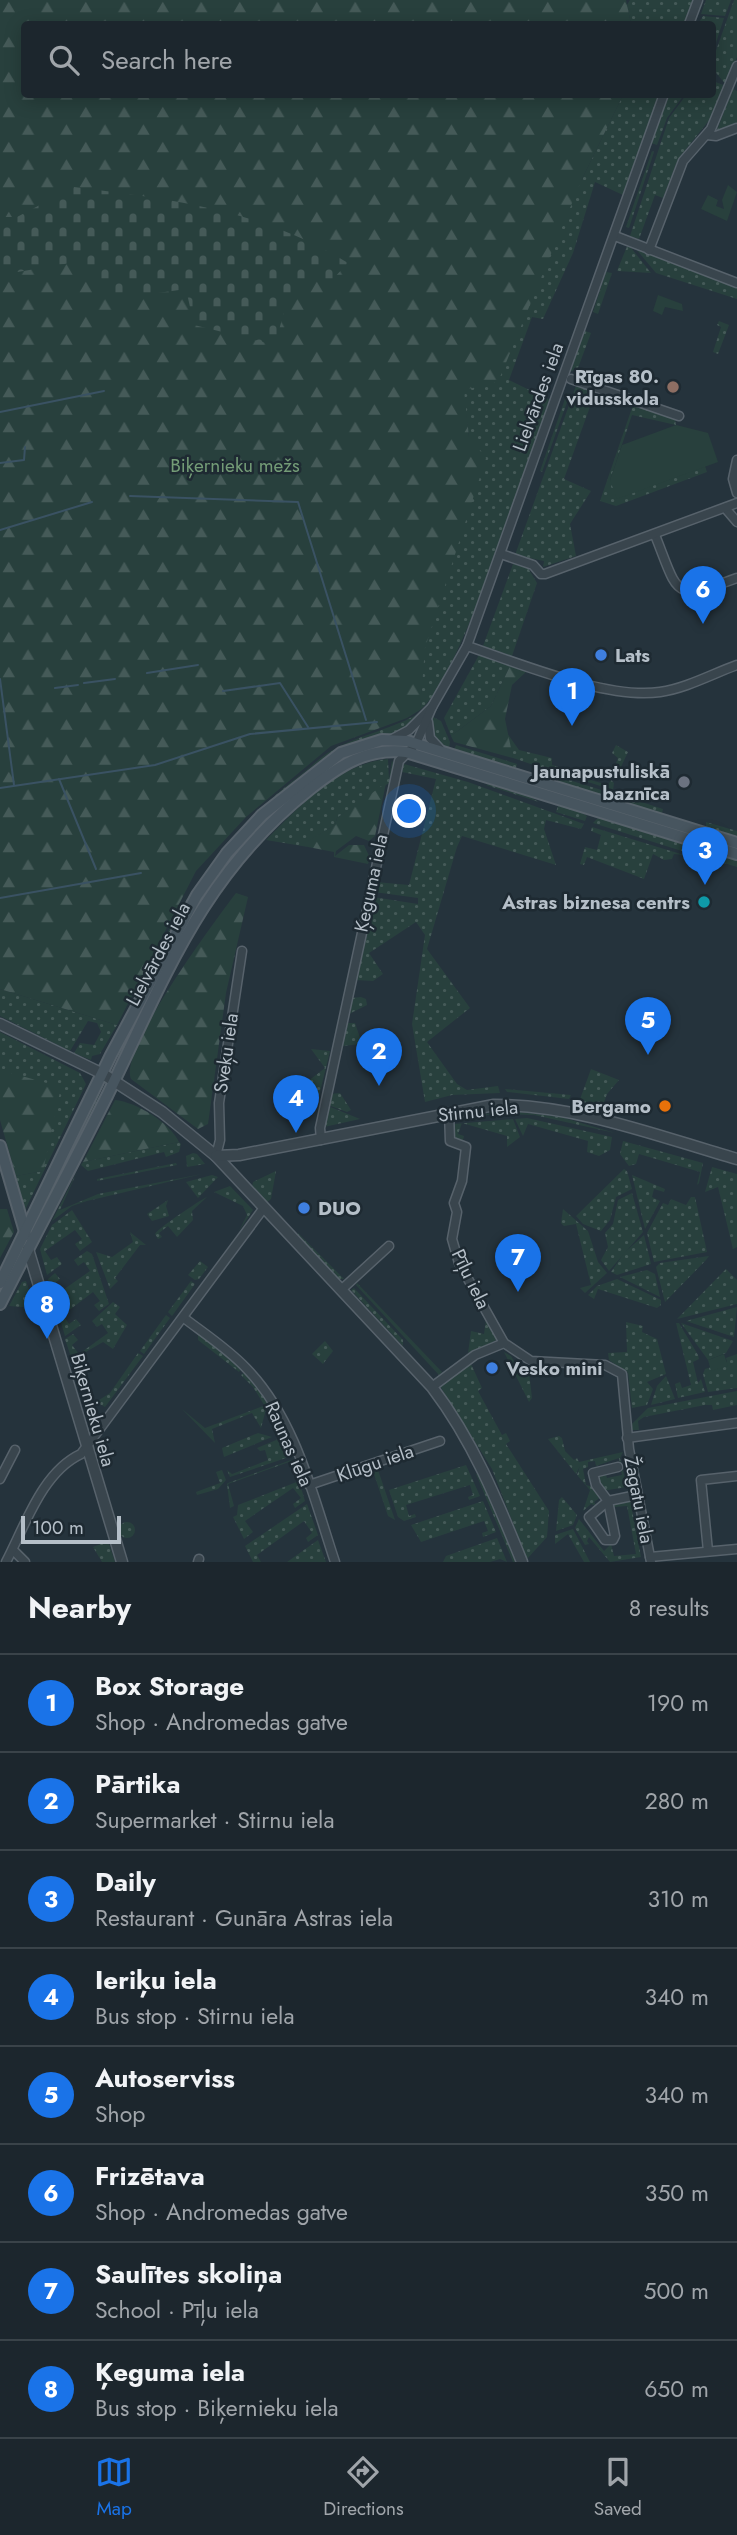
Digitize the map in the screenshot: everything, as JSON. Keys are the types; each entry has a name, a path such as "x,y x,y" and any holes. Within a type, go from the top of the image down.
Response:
{"main road":[{"name":"Lielvārdes iela","path":"0,1283 103,1074 197,895 228,853 262,815 322,766 359,746 392,739 410,746"},
{"name":"Lielvārdes iela","path":"0,1304 186,935 234,861 282,811 333,771 357,757 410,746"},
{"path":"410,746 443,752 478,768 737,843"},
{"path":"410,746 737,854"},
{"name":"Biķernieku iela","path":"0,1146 28,1248"}],"street":[{"path":"690,21 698,0"},
{"path":"649,250 683,161 707,135 737,66"},
{"name":"Lielvārdes iela","path":"410,746 467,646 663,98"},
{"path":"707,135 716,136 737,128"},
{"path":"615,236 737,283"},
{"path":"571,379 679,416"},
{"path":"737,460 733,479 737,493"},
{"path":"501,554 545,574 737,503"},
{"path":"725,508 737,522"},
{"path":"655,535 673,580 685,591 697,593 737,578"},
{"path":"467,646 581,681 639,694 674,689 737,665"},
{"path":"423,721 430,738 443,752"},
{"name":"Lielvārdes iela","path":"392,739 423,721"},
{"name":"Ķeguma iela","path":"321,1140 320,1128 372,876 399,761 410,746"},
{"name":"Sveķu iela","path":"216,1156 219,1103 242,951"},
{"path":"0,1024 114,1080 162,1112 216,1156 432,1387 461,1426 482,1465 522,1562"},
{"name":"Stirnu iela","path":"216,1156 239,1155 321,1140 449,1112 494,1105 530,1105 570,1111 736,1157"},
{"name":"Pīļu iela","path":"449,1112 450,1141 466,1147 459,1196 461,1205 457,1212 452,1240 457,1259 505,1343"},
{"path":"5,1559 13,1550 53,1475 86,1448 263,1209"},
{"path":"341,1290 389,1246"},
{"name":"Biķernieku iela","path":"28,1248 122,1562"},
{"name":"Raunas iela","path":"184,1318 232,1355 258,1381 288,1432 335,1562"},
{"path":"432,1387 475,1354 505,1343"},
{"name":"Žagatu iela","path":"505,1343 531,1361 605,1365 618,1370 624,1379 627,1438 650,1559"},
{"name":"Žagatu iela","path":"627,1438 737,1423"},
{"name":"Klūgu iela","path":"309,1485 440,1441"},
{"path":"0,1479 15,1450"},
{"path":"618,1467 593,1473 596,1485 608,1502 615,1539 608,1541 589,1517 608,1502 637,1495"},
{"path":"708,1551 701,1480 737,1476"},
{"path":"650,1559 737,1549"},
{"path":"13,1550 25,1562"}],"green space":[{"name":"Biķernieku mežs","path":"0,0 626,0 630,21 21,21 21,98 622,98 582,179 498,382 464,390 469,437 486,458 425,648 420,710 407,718 331,746 246,817 196,871 117,1025 0,989"},
{"path":"630,0 693,0 685,21 630,21 627,5"},
{"path":"706,0 731,0 725,16 701,14"},
{"path":"734,0 737,0 737,57 726,85 716,73 716,51"},
{"path":"703,16 724,18 716,43 716,21 700,21"},
{"path":"716,82 726,86 715,113 678,159 663,198 655,195 639,239 630,236 669,118 684,98 716,98"},
{"path":"733,89 737,91 737,123 717,130"},
{"path":"622,98 658,98 623,195 595,182 573,253 543,319 532,317 509,380 550,400 473,614 436,690 420,710 424,649 469,437 463,390 582,179"},
{"path":"667,98 682,98 667,118 657,145 651,143"},
{"path":"652,151 654,152 629,228 626,227"},
{"path":"728,185 737,192 727,221 701,209 708,195 718,200 716,206 724,209 722,200"},
{"path":"74,187 181,202 250,219 283,230 348,263 331,281 307,277 285,308 275,345 194,325 186,289 116,299 76,262 0,275 0,217 17,217"},
{"path":"628,244 651,273 617,271"},
{"path":"636,249 737,287 737,299 656,273"},
{"path":"606,272 612,273 598,314 593,312"},
{"path":"658,295 682,304 683,311 665,307 662,315 653,311"},
{"path":"719,321 729,325 718,354 713,352 721,327 717,325"},
{"path":"585,331 591,333 578,368 570,372"},
{"path":"577,383 596,390 564,479 591,491 570,524 576,556 543,567 544,561 515,555"},
{"path":"567,393 570,394 542,472 540,471"},
{"path":"633,405 675,419 676,425 632,415 610,480 657,484 705,466 707,472 616,506 600,501"},
{"path":"676,425 708,433 718,462 617,499 610,480 622,445"},
{"path":"513,564 528,568 537,583 512,656 483,646"},
{"path":"479,655 510,666 491,706 451,736 444,718"},
{"path":"510,666 527,671 512,685 505,719 513,758 454,742 451,736 491,706"},
{"path":"421,712 401,730 337,750 281,792 215,861 161,944 190,895 221,852 237,832 276,795 320,759 344,744"},
{"path":"433,717 441,721 450,742 449,748 435,741 430,725"},
{"path":"504,729 519,750 552,758 552,765 563,768 563,775 513,758"},
{"path":"385,743 402,746 385,747 288,802 260,825 234,853 190,919 119,1058 116,1056 193,905 222,865 263,818 346,754"},
{"path":"456,745 517,764 516,768 498,765 454,750"},
{"path":"616,745 628,752 620,769 615,766 618,758 612,753"},
{"path":"388,759 389,780 392,761 395,764 370,873 389,783 337,818 335,825 305,843 308,847 266,840 306,801 337,778 370,762"},
{"path":"404,764 468,782 584,824 581,829 546,820 544,829 556,865 462,836 457,847 427,949 470,1008 427,1042 457,1084 467,1090 498,1086 500,1093 452,1095 425,1102 412,1024 425,935 416,922 369,953 383,974 373,981 356,980 373,897 418,904 418,898 374,892 376,882 409,885 436,779 402,772"},
{"path":"537,770 611,793 610,796 606,798 536,774"},
{"path":"572,770 580,772 580,777 608,785 611,780 614,783 613,790 569,776"},
{"path":"386,783 375,836 369,841 356,836 336,851 335,856 349,845 364,845 370,858 368,864 334,857 334,852 308,847 304,843 335,825 337,818"},
{"path":"491,783 521,792 539,802 486,785"},
{"path":"617,794 663,809 662,813 658,815 618,799"},
{"path":"558,806 577,810 587,816 585,821 556,812"},
{"path":"600,816 685,845 685,852 593,823"},
{"path":"706,822 737,831 737,839 706,829"},
{"path":"592,827 684,855 674,854 672,859 664,860 653,854 644,879 587,857 584,865 580,864 585,847 597,850 601,835 591,831"},
{"path":"695,848 737,860 737,867 691,853"},
{"path":"236,893 248,897 226,993 208,1124 198,1129 131,1079 131,1064 153,1015"},
{"path":"0,989 117,1025 100,1054 92,1056 91,1060 74,1053 80,1043 94,1045 101,1032 97,1023 88,1021 70,1051 0,1016"},
{"path":"352,998 366,999 367,1005 349,1014"},
{"path":"348,1023 355,1023 362,1044 342,1046"},
{"path":"0,1032 80,1073 86,1084 25,1210 16,1176 43,1171 0,1070"},
{"path":"311,1049 330,1051 318,1100 299,1088 325,1068"},
{"path":"591,1069 619,1080 607,1094 602,1108 579,1102"},
{"path":"0,1070 61,1087 43,1171 16,1176 0,1120"},
{"path":"505,1089 571,1095 569,1099 507,1092"},
{"path":"97,1093 100,1095 38,1221 35,1219"},
{"path":"340,1093 351,1110 347,1112 328,1105 330,1094"},
{"path":"115,1100 151,1114 168,1127 179,1142 83,1162"},
{"path":"328,1106 360,1119 324,1127"},
{"path":"520,1112 561,1117 615,1133 534,1115 493,1114 456,1120 492,1113"},
{"path":"527,1118 612,1137 610,1150 599,1156 587,1152 588,1141 528,1124 523,1136 515,1119"},
{"path":"513,1119 520,1137 507,1147 507,1136 463,1123"},
{"path":"462,1123 458,1134 464,1136 463,1140 453,1138 454,1124"},
{"path":"623,1141 703,1163 699,1183 697,1185 700,1172 639,1154 636,1164 629,1166 620,1154"},
{"path":"179,1142 179,1152 166,1157 164,1152 88,1171 81,1165 83,1162"},
{"path":"193,1153 205,1164 187,1167 186,1156"},
{"path":"176,1163 177,1165 97,1181 97,1179"},
{"path":"712,1167 737,1174 737,1247 733,1249 718,1187 705,1192"},
{"path":"624,1169 632,1189 616,1197 610,1220 601,1231 583,1224 576,1216"},
{"path":"276,1171 271,1199 266,1203 252,1187 253,1182"},
{"path":"77,1172 60,1210 98,1194 202,1174 87,1201 72,1206 52,1221"},
{"path":"212,1175 218,1177 198,1198 186,1182"},
{"path":"632,1175 665,1189 664,1192 654,1189 652,1197 660,1201 645,1229"},
{"path":"230,1186 253,1210 239,1231 247,1215 243,1206 214,1192"},
{"path":"632,1193 643,1232 609,1271 601,1260 608,1247 605,1233 613,1224 618,1200"},
{"path":"207,1197 192,1211 193,1220 177,1237 168,1226 159,1233 162,1237 158,1239 155,1234 158,1231"},
{"path":"691,1197 695,1197 707,1252 654,1262 647,1233 663,1203 668,1205 671,1199 686,1205"},
{"path":"168,1200 166,1206 169,1216 152,1221 147,1214"},
{"path":"0,1209 7,1209 14,1232 0,1258"},
{"path":"563,1209 588,1231 598,1262 607,1273 585,1293 580,1288 591,1285 576,1224 564,1226 561,1223"},
{"path":"72,1210 92,1242 80,1251 75,1244 82,1239 75,1230 45,1251 51,1260 57,1257 62,1264 47,1275 40,1249 52,1225"},
{"path":"130,1232 146,1245 140,1245 115,1278 118,1281 110,1289 96,1252 112,1257 133,1242"},
{"path":"298,1233 344,1279 337,1279 298,1238"},
{"path":"644,1235 651,1264 617,1275 611,1272 624,1253"},
{"path":"87,1251 92,1254 109,1304 99,1311 94,1305 100,1301 93,1292 63,1315 69,1324 76,1319 81,1325 65,1336 48,1279 55,1273 60,1279 54,1284 60,1292 90,1271 84,1262 78,1266 74,1260"},
{"path":"709,1256 665,1302 656,1267 660,1263"},
{"path":"200,1261 208,1267 199,1279 195,1280 188,1275"},
{"path":"726,1269 737,1280 737,1304 677,1319"},
{"path":"647,1270 655,1274 660,1297 620,1277"},
{"path":"617,1279 661,1300 661,1305 657,1308 598,1289 594,1299 588,1295 597,1286"},
{"path":"26,1281 35,1308 9,1306 22,1282"},
{"path":"191,1281 195,1284 172,1316 168,1312"},
{"path":"357,1283 442,1372 439,1375 356,1285"},
{"path":"354,1288 403,1340 403,1346 351,1290"},
{"path":"113,1302 120,1307 115,1314 127,1325 113,1349 103,1342 72,1360 65,1339 73,1334 78,1340 72,1345 79,1354 108,1333 102,1324 97,1327 92,1321"},
{"path":"737,1307 734,1337 686,1321"},
{"path":"166,1315 170,1318 144,1354 140,1351"},
{"path":"486,1320 497,1337 495,1341 468,1353 471,1331 484,1334"},
{"path":"626,1322 643,1326 642,1332 657,1339 666,1374 647,1382 653,1389 647,1405 632,1408 628,1373 609,1360 608,1353 627,1352"},
{"path":"676,1323 679,1323 698,1355 699,1359 693,1362 698,1383 701,1379 705,1392 678,1398 675,1384 680,1382 682,1388 691,1385"},
{"path":"681,1323 733,1341 726,1353 708,1360"},
{"path":"198,1333 241,1369 239,1372 198,1340"},
{"path":"325,1341 333,1351 323,1364 312,1354"},
{"path":"504,1352 511,1356 520,1372 529,1372 532,1398 529,1402"},
{"path":"138,1353 143,1356 105,1407 96,1402 110,1393"},
{"path":"724,1354 728,1366 711,1371 708,1360"},
{"path":"737,1354 737,1388 708,1392 703,1374 705,1369 727,1362 726,1358"},
{"path":"471,1364 482,1388 478,1391 502,1435 506,1433 510,1441 506,1444 549,1511 547,1537 527,1559 492,1469 440,1386"},
{"path":"244,1373 268,1402 283,1431 282,1434 253,1387 241,1375"},
{"path":"666,1376 675,1399 651,1405 657,1386"},
{"path":"737,1391 737,1405 713,1410 712,1405 705,1405 644,1417 638,1421 639,1430 632,1430 632,1424 648,1408"},
{"path":"263,1406 266,1409 261,1428 252,1413 212,1429 215,1443 182,1409 205,1428"},
{"path":"258,1433 272,1437 224,1457 222,1448"},
{"path":"559,1436 565,1451 579,1462 623,1452 620,1458 627,1487 602,1491 598,1474 605,1472 607,1478 622,1475 619,1458 596,1466 595,1461 588,1462 588,1467 583,1469 586,1485 593,1487 601,1497 594,1502 597,1506 591,1504 583,1511 590,1490 577,1475 580,1466 576,1474 548,1439"},
{"path":"281,1438 289,1457 230,1477 227,1470 232,1474 268,1460 265,1450 260,1451 257,1448"},
{"path":"291,1460 297,1477 289,1462 228,1484 234,1506 230,1508 227,1484 228,1483"},
{"path":"466,1465 480,1496 469,1500 468,1497 473,1495 470,1485 406,1505 409,1516 415,1514 416,1517 404,1521 398,1517 389,1490"},
{"path":"377,1467 395,1520 388,1516 372,1468"},
{"path":"222,1470 226,1480 218,1489 197,1495 196,1492 220,1483 216,1472"},
{"path":"480,1473 517,1562 513,1562 476,1474"},
{"path":"299,1481 305,1501 295,1508 293,1504 301,1498 293,1488 245,1521 253,1532 244,1539 233,1517 237,1515 238,1505"},
{"path":"562,1497 577,1515 573,1525 556,1531 559,1500"},
{"path":"630,1500 641,1557 610,1562 589,1537 589,1544 585,1545 575,1528 579,1519 604,1551 611,1544 614,1556 636,1554 627,1506 614,1507 615,1518 613,1505"},
{"path":"483,1501 496,1532 483,1537 482,1533 488,1531 484,1521 421,1542 411,1525"},
{"path":"307,1504 318,1535 308,1542 306,1538 312,1533 304,1521 257,1555 261,1562 253,1562 245,1546"},
{"path":"127,1522 133,1524 133,1536 127,1538 121,1536 119,1530 121,1524"},
{"path":"573,1529 590,1562 584,1562 568,1534 555,1544 555,1535"},
{"path":"497,1538 507,1562 500,1559 490,1562 443,1562 446,1556"},
{"path":"318,1540 326,1562 287,1562"},
{"path":"108,1541 115,1562 102,1562 93,1547"}],"waterway":[{"path":"0,412 104,391"},
{"path":"0,463 24,460 25,447"},
{"path":"130,496 298,502 366,720"},
{"path":"0,530 92,502"},
{"path":"147,673 198,665"},
{"path":"0,679 14,785"},
{"path":"84,683 115,679"},
{"path":"223,691 280,683 308,727"},
{"path":"55,688 78,685"},
{"path":"0,788 155,765 250,734 377,722"},
{"path":"59,779 96,869"},
{"path":"0,898 141,873"}],"place":[{"name":"Rīgas 80. vidusskola","path":"673,387"},
{"name":"Frizētava","path":"703,624"},
{"name":"Lats","path":"601,655"},
{"name":"Box Storage","path":"572,726"},
{"name":"Jaunapustuliskā baznīca","path":"684,782"},
{"name":"Daily","path":"705,885"},
{"name":"Astras biznesa centrs","path":"704,902"},
{"name":"Autoserviss","path":"648,1055"},
{"name":"Pārtika","path":"379,1086"},
{"name":"Bergamo","path":"665,1106"},
{"name":"Ieriķu iela","path":"296,1133"},
{"name":"DUO","path":"304,1208"},
{"name":"Saulītes skoliņa","path":"518,1292"},
{"name":"Ķeguma iela","path":"47,1339"},
{"name":"Vesko mini","path":"492,1368"}]}
